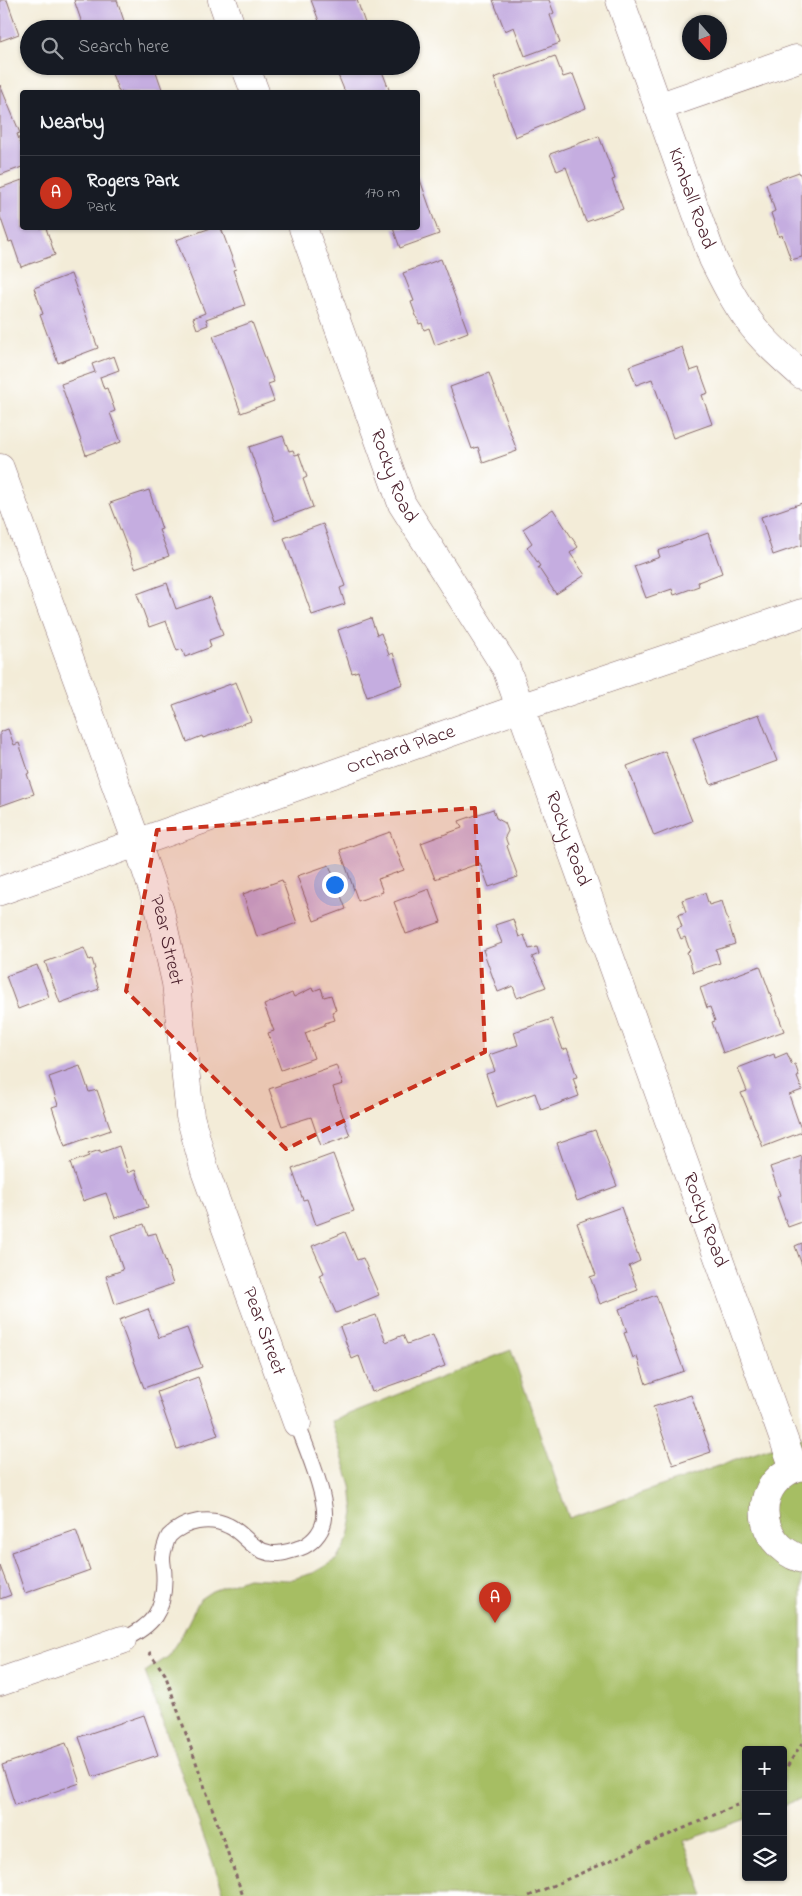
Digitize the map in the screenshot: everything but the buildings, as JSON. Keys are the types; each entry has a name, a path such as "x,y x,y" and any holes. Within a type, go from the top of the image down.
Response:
{"street":[{"path":"222,0 229,20"},
{"name":"Kimball Road","path":"620,0 713,259 729,292 749,321 774,349 802,375"},
{"path":"658,107 796,59"},
{"path":"248,75 254,90"},
{"name":"Rocky Road","path":"304,230 402,504 506,668 798,1467 781,1476 771,1488 765,1502 764,1516 768,1531 776,1543 787,1553 802,1559"},
{"name":"Pear Street","path":"0,468 160,911 176,983 190,1116 205,1171 297,1423"},
{"name":"Orchard Place","path":"0,891 520,708 802,613"},
{"path":"0,1682 122,1640"}],"lane":[{"path":"122,1640 139,1633 150,1624 159,1612 164,1595 162,1557 168,1537 182,1528 196,1521 216,1521 230,1526 255,1547 270,1553 288,1552 306,1546 317,1536 324,1520 324,1499 297,1423"}],"path":[{"path":"150,1652 164,1674 243,1896"},
{"path":"787,1767 802,1743"},
{"path":"529,1896 742,1803"}],"highlighted area":[{"path":"475,808 485,1052 286,1149 126,991 157,830"}],"green space":[{"path":"511,1350 569,1518 802,1437 802,1799 787,1804 787,1746 742,1746 742,1820 684,1841 704,1896 225,1896 145,1672 168,1656 183,1633 200,1599 212,1591 248,1578 289,1580 313,1573 337,1559 349,1537 354,1513 351,1485 331,1421"}],"place":[{"name":"Rogers Park","path":"495,1623"}]}
